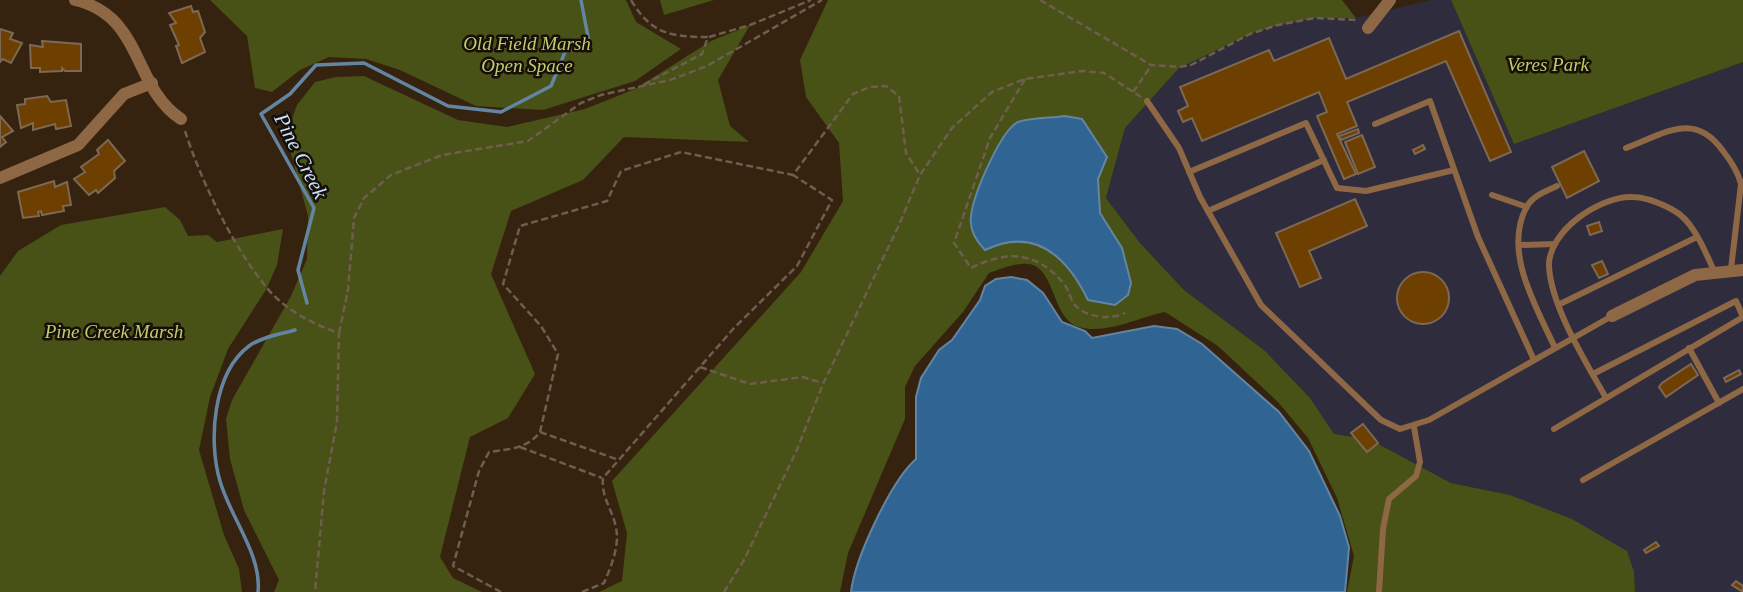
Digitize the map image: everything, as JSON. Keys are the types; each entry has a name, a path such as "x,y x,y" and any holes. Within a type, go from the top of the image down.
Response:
{"street":[{"path":"75,0 94,6 117,22 165,108 181,119"},
{"path":"1368,28 1390,0"},
{"path":"0,177 78,145 124,94 152,83"},
{"path":"1612,316 1695,275 1737,270"}],"lane":[{"path":"1147,101 1179,148 1208,211 1261,305 1381,420 1400,429 1414,427 1612,316"},
{"path":"1375,124 1430,101 1478,237 1534,360"},
{"path":"1189,172 1306,123 1337,188 1366,191 1454,170"},
{"path":"1626,148 1686,127 1698,128 1715,139 1738,174 1741,184 1737,270"},
{"path":"1208,211 1324,160"},
{"path":"1555,348 1525,283 1520,245 1527,207 1537,195 1557,186"},
{"path":"1492,195 1527,207"},
{"path":"1606,398 1574,337 1552,286 1549,265 1554,244 1579,217 1630,197 1675,211 1697,237 1714,271"},
{"path":"1560,304 1697,237"},
{"path":"1520,245 1554,244"},
{"path":"1553,429 1743,317 1736,301 1593,374"},
{"path":"1689,348 1719,403"},
{"path":"1583,480 1743,389"},
{"path":"1379,592 1383,529 1389,499 1416,476 1420,462 1414,427"}],"path":[{"path":"631,0 648,23 679,38 708,37 750,25 811,0"},
{"path":"315,592 324,491 337,422 339,333 348,290 354,218 363,198 391,175 442,155 528,141 581,103 706,66 822,0"},
{"path":"1040,0 1151,65 1191,65 1250,34 1315,18 1356,18 1368,28"},
{"path":"635,89 702,54 708,37"},
{"path":"1133,92 1151,65"},
{"path":"726,591 744,560 796,452 823,384 900,225 920,175 952,128 992,92 1025,79 1082,71 1104,74 1147,101"},
{"path":"1025,79 990,138 954,243 971,268 993,257 1020,255 1041,264 1065,285 1075,306 1092,315 1117,317 1125,313"},
{"path":"793,175 853,94 870,87 886,86 899,96 906,153 920,175"},
{"path":"181,119 193,155 221,215 267,288 314,324 339,333"},
{"path":"502,592 453,566 479,471 489,452 520,447 532,441 540,432 558,354 541,326 503,284 520,226 607,201 621,171 681,152 793,175 832,200 797,265 734,328 621,461 603,478 602,490 617,530 613,562 604,583 582,592"},
{"path":"700,367 750,384 803,377 823,384"},
{"path":"540,432 621,461"},
{"path":"520,447 603,478"}],"shaded area":[{"path":"1431,0 1451,0 1514,143 1743,62 1743,592 1635,592 1634,572 1510,495 1451,483 1369,439 1334,434 1310,398 1264,350 1184,290 1140,243 1106,198 1125,128 1179,67 1250,34 1278,25 1315,18 1356,18"}],"green space":[{"name":"Old Field Marsh Open Space","path":"210,0 626,0 636,22 681,49 635,81 543,110 476,106 400,70 366,59 329,57 300,70 272,92 255,88 247,36"},
{"path":"660,0 714,0 664,15"},
{"path":"828,0 1342,0 1356,18 1315,18 1278,25 1250,34 1179,68 1125,128 1106,198 1140,243 1184,290 1264,350 1310,398 1334,434 1369,439 1451,483 1510,495 1572,519 1627,551 1634,572 1635,592 1347,592 1354,556 1337,498 1308,438 1278,402 1218,346 1165,312 1100,329 1079,327 1069,322 1041,270 1033,265 1021,264 989,273 963,312 915,366 905,387 905,419 848,553 840,592 599,592 622,581 627,533 612,481 801,272 843,201 839,143 806,97 800,60"},
{"name":"Veres Park","path":"1451,0 1743,0 1743,62 1514,144"},
{"path":"750,25 718,80 730,126 749,142 624,137 583,180 511,211 491,274 535,374 508,418 470,437 440,557 453,578 482,592 274,592 279,580 244,510 230,459 226,419 232,400 291,296 307,259 308,216 286,135 297,105 315,82 336,77 364,76 458,120 507,127 585,109 635,89 711,41"},
{"name":"Pine Creek Marsh","path":"165,207 180,220 188,236 208,235 217,242 283,229 277,265 267,288 228,349 210,397 199,450 224,535 239,569 242,592 0,592 0,276 18,251 61,225"}],"water":[{"path":"1065,116 1082,119 1107,157 1098,179 1100,213 1122,248 1131,283 1128,295 1115,305 1088,300 1070,271 1047,250 1034,244 1019,242 1003,243 985,250 972,231 971,216 976,194 995,152 1009,130 1020,121"},
{"path":"1011,277 1027,280 1043,293 1062,322 1085,331 1092,338 1154,326 1177,329 1202,344 1279,412 1309,451 1340,516 1349,547 1345,592 851,592 859,560 876,521 896,484 916,459 916,397 921,378 939,350 952,340 980,300 985,286 996,279"}],"building":[{"path":"191,6 193,12 198,11 205,32 200,38 205,52 182,63 176,46 179,45 170,25 176,23 169,13"},
{"path":"0,29 13,33 10,39 22,43 11,63 3,59 0,62"},
{"path":"1459,31 1511,152 1490,161 1446,61 1347,102 1357,126 1337,134 1356,174 1344,179 1317,116 1327,112 1319,92 1202,141 1192,118 1183,122 1178,111 1188,106 1180,87 1269,50 1274,61 1329,38 1346,79"},
{"path":"42,41 81,44 81,71 65,71 62,68 62,71 40,72 40,68 31,68 30,45 43,47"},
{"path":"47,96 51,102 66,100 71,126 56,129 55,124 33,130 33,123 21,128 17,105 25,104 25,99"},
{"path":"0,116 13,131 2,137 6,142 0,147"},
{"path":"1358,129 1359,133 1341,140 1339,136"},
{"path":"1362,135 1375,167 1358,174 1345,142"},
{"path":"108,140 125,161 114,171 115,178 98,193 96,190 89,195 74,179 85,172 81,167 99,154 97,150"},
{"path":"1423,145 1425,149 1415,154 1413,150"},
{"path":"1584,151 1599,181 1567,198 1552,167"},
{"path":"54,181 55,187 67,182 71,205 63,206 64,211 42,215 41,211 38,212 39,216 23,218 18,192"},
{"path":"1355,199 1367,226 1309,251 1321,278 1300,287 1276,233"},
{"path":"1599,222 1602,231 1590,235 1587,226"},
{"path":"1602,261 1608,274 1599,278 1592,265"},
{"path":"1423,272 1433,274 1441,280 1447,288 1447,308 1441,316 1433,322 1423,324 1413,322 1405,316 1399,308 1397,298 1399,288 1405,280 1413,274"},
{"path":"1691,364 1698,375 1666,397 1659,387 1662,383"},
{"path":"1739,370 1741,374 1726,382 1724,378"},
{"path":"1363,424 1378,443 1367,452 1351,433"},
{"path":"1656,542 1659,546 1646,553 1644,550"},
{"path":"1736,581 1743,586 1743,592 1732,585"}],"waterway":[{"name":"Pine Creek","path":"307,303 298,270 314,208 261,114 290,94 316,65 364,63 448,106 501,112 551,86 565,52 589,42 581,0"},
{"name":"Pine Creek","path":"258,592 255,564 225,495 216,465 216,409 221,390 237,358 259,340 295,330"}]}
